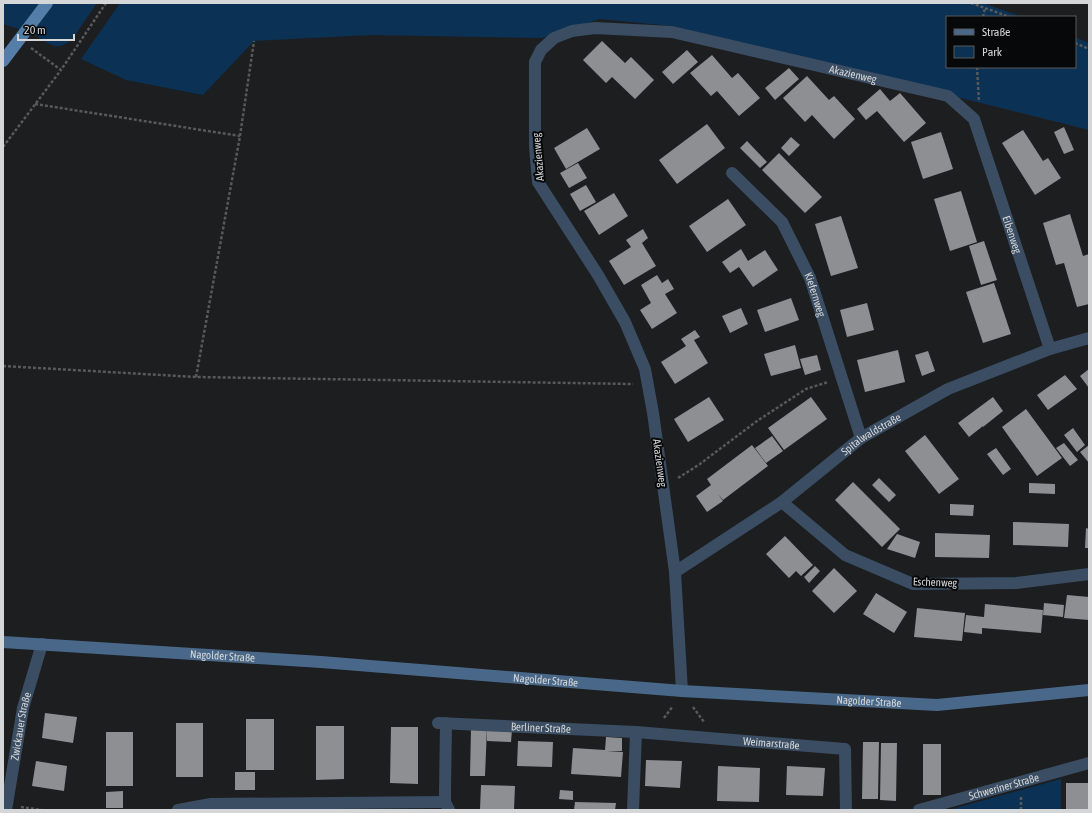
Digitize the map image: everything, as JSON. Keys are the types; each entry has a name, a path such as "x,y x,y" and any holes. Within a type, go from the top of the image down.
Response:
{"main road":[{"path":"3,61 47,3"},
{"name":"Nagolder Straße","path":"3,642 321,662 682,691 937,705 1089,690"}],"street":[{"name":"Akazienweg","path":"682,691 676,572 648,384 644,369 626,322 598,274 538,182 535,147 535,62 541,50 554,38 572,31 595,28 672,32 948,96 974,119"},
{"name":"Eibenweg","path":"974,119 1050,349"},
{"name":"Kiefernweg","path":"732,174 782,222 810,278 861,438"},
{"name":"Spitalwaldstraße","path":"676,572 782,502 861,438 948,389 1050,349 1089,338"},
{"name":"Eschenweg","path":"782,502 845,555 913,584 1016,582 1089,574"},
{"name":"Zwickauer Straße","path":"6,808 23,708 42,644"},
{"name":"Berliner Straße","path":"447,806 442,723 636,732"},
{"name":"Weimarstraße","path":"636,732 845,749 846,810"},
{"path":"634,810 636,732"},
{"name":"Schweriner Straße","path":"919,810 1089,763"},
{"path":"178,810 211,804 447,806"}],"path":[{"path":"3,147 61,70 106,3"},
{"path":"971,3 1007,16"},
{"path":"983,16 985,8"},
{"path":"196,377 240,136 254,41"},
{"path":"1076,43 1089,49"},
{"path":"29,46 61,70"},
{"path":"974,119 979,109 977,68"},
{"path":"35,104 240,136"},
{"path":"3,366 196,377 648,384"},
{"path":"664,486 700,464 757,421 806,388 842,378"},
{"path":"654,734 682,691 716,739"},
{"path":"6,808 42,810"}],"green space":[{"path":"3,3 97,3 73,38 61,46 56,46 51,45 31,33 3,24"},
{"path":"120,3 983,3 1019,16 946,16 946,68 1076,68 1076,37 1089,43 1089,130 671,26 600,19 542,38 370,35 254,41 203,95 126,80 81,59"},
{"path":"1061,779 1061,810 948,810"}],"building":[{"path":"602,41 625,63 631,57 654,80 635,99 612,77 606,83 583,60"},
{"path":"687,50 698,62 673,84 662,72"},
{"path":"712,55 732,78 738,73 760,98 739,116 717,91 711,96 690,73"},
{"path":"789,68 799,79 775,100 765,88"},
{"path":"807,76 829,100 834,96 855,119 834,139 812,115 805,122 783,98"},
{"path":"880,89 890,101 900,93 926,123 904,142 877,111 866,120 857,109"},
{"path":"707,124 725,148 677,184 659,160"},
{"path":"1064,127 1074,150 1064,154 1054,132"},
{"path":"587,128 600,149 566,169 554,148"},
{"path":"1023,130 1043,161 1048,158 1061,178 1035,195 1002,143"},
{"path":"941,132 953,169 923,179 911,142"},
{"path":"791,137 800,145 789,156 781,148"},
{"path":"747,141 767,162 760,168 740,148"},
{"path":"779,153 822,197 805,213 762,170"},
{"path":"578,163 587,178 569,188 560,173"},
{"path":"586,185 596,202 580,211 570,194"},
{"path":"961,191 977,242 950,251 934,199"},
{"path":"614,193 628,216 599,235 584,211"},
{"path":"728,199 746,225 707,252 689,226"},
{"path":"1070,214 1083,256 1089,254 1089,304 1077,307 1064,263 1056,265 1043,223"},
{"path":"841,216 858,268 831,276 815,224"},
{"path":"643,229 648,238 642,243 656,266 624,285 609,261 631,247 626,240"},
{"path":"984,241 997,280 981,285 969,246"},
{"path":"741,249 748,261 765,250 778,270 753,287 739,267 730,273 722,262"},
{"path":"657,275 662,283 668,279 674,289 665,294 677,313 652,329 640,310 651,303 641,285"},
{"path":"994,283 1011,334 983,343 966,292"},
{"path":"791,298 799,320 765,332 757,310"},
{"path":"867,303 874,330 847,337 840,310"},
{"path":"741,308 748,324 730,333 722,316"},
{"path":"695,330 700,337 694,340 708,363 675,384 661,362 686,346 681,339"},
{"path":"795,345 801,368 771,376 764,354"},
{"path":"898,350 905,382 865,392 857,360"},
{"path":"928,351 935,371 922,376 915,355"},
{"path":"817,355 821,370 805,375 800,359"},
{"path":"1089,369 1089,388 1080,376"},
{"path":"1065,375 1077,389 1048,410 1037,395"},
{"path":"709,397 724,420 688,442 674,419"},
{"path":"811,397 827,419 784,450 768,428"},
{"path":"993,397 1003,411 969,437 958,423"},
{"path":"1026,409 1062,458 1037,476 1002,427"},
{"path":"1073,428 1085,445 1077,452 1064,435"},
{"path":"925,435 959,479 939,494 905,451"},
{"path":"772,436 783,451 766,463 755,448"},
{"path":"1064,443 1078,460 1070,466 1056,448"},
{"path":"752,445 768,466 723,500 718,494 723,501 707,512 696,496 711,485 707,479"},
{"path":"1089,445 1089,463 1080,452"},
{"path":"996,448 1011,469 1003,475 987,454"},
{"path":"879,478 896,495 889,502 872,485"},
{"path":"853,482 900,529 882,547 835,500"},
{"path":"1029,483 1055,484 1055,494 1029,493"},
{"path":"950,504 974,505 973,516 950,515"},
{"path":"1013,522 1069,524 1068,547 1013,545"},
{"path":"1086,528 1089,529 1089,548 1085,548"},
{"path":"935,533 990,535 989,558 935,557"},
{"path":"897,534 920,542 915,558 887,549"},
{"path":"785,536 813,565 801,576 796,571 789,578 766,554"},
{"path":"815,566 820,571 809,583 804,577"},
{"path":"834,568 857,591 834,613 812,591"},
{"path":"876,593 907,612 894,633 863,614"},
{"path":"1067,595 1089,597 1089,620 1064,618"},
{"path":"1044,603 1064,605 1063,617 1043,615"},
{"path":"985,604 1043,610 1041,633 982,628 982,634 964,632 966,615 984,617"},
{"path":"917,608 965,613 962,641 914,637"},
{"path":"45,713 77,717 73,743 42,738"},
{"path":"246,719 274,719 274,770 246,770"},
{"path":"176,723 203,723 203,777 176,777"},
{"path":"316,726 344,726 344,779 316,780"},
{"path":"391,727 418,727 418,784 390,783"},
{"path":"471,728 487,728 485,776 470,776"},
{"path":"487,730 512,730 511,742 487,741"},
{"path":"106,732 133,732 133,786 106,786"},
{"path":"606,737 622,738 622,751 607,751 623,752 621,777 571,774 573,748 605,750"},
{"path":"518,741 553,742 552,767 517,766"},
{"path":"863,742 879,742 878,799 862,799"},
{"path":"881,743 897,743 896,801 880,800"},
{"path":"923,744 941,744 941,795 923,795"},
{"path":"646,760 682,761 680,788 645,786"},
{"path":"36,761 67,766 64,791 32,786"},
{"path":"718,766 760,768 759,802 717,801"},
{"path":"787,766 825,768 823,796 786,795"},
{"path":"235,772 255,772 255,790 235,790"},
{"path":"1066,783 1089,783 1089,810 1066,810"},
{"path":"481,785 515,786 514,810 480,809"},
{"path":"560,790 573,791 573,800 559,799"},
{"path":"123,791 123,808 106,808 106,792"},
{"path":"575,802 616,803 615,810 574,810"}]}
